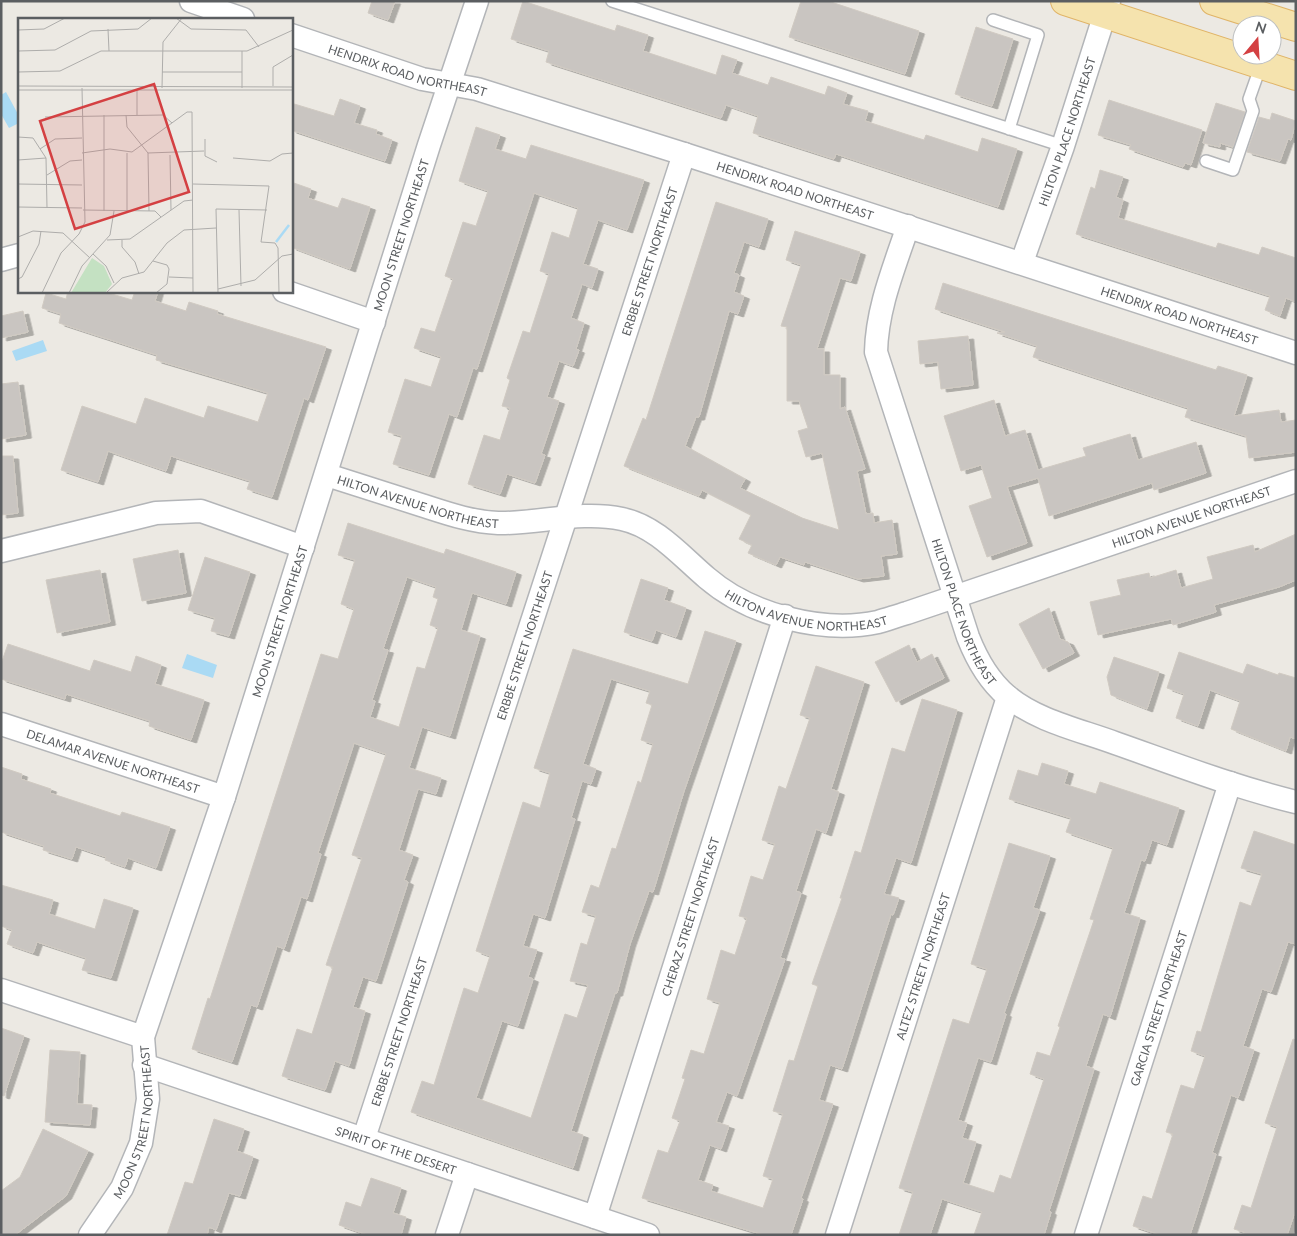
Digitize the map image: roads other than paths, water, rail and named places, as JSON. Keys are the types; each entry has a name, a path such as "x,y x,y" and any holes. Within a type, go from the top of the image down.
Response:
{"main road":[{"path":"1065,1 1107,8 1232,54"},
{"path":"1214,1 1296,27"},
{"path":"1261,65 1296,76"}],"street":[{"path":"191,1 240,18"},
{"name":"MOON STREET NORTHEAST","path":"90,1235 122,1188 141,1143 148,1099 143,1036 224,797 477,1"},
{"name":"HILTON PLACE NORTHEAST","path":"1022,262 1063,146 1107,8"},
{"name":"HENDRIX ROAD NORTHEAST","path":"292,35 422,79 477,89 684,154 1022,262 1296,353"},
{"name":"ERBBE STREET NORTHEAST","path":"364,1138 684,154"},
{"name":"HILTON PLACE NORTHEAST","path":"908,226 882,306 877,328 876,352 977,659 990,680 1008,697 1047,719 1230,783 1296,802"},
{"path":"1,260 18,255"},
{"path":"287,292 374,322"},
{"name":"HILTON AVENUE NORTHEAST","path":"327,476 469,520 498,523 601,515 624,519 652,531 709,580 734,597 785,616 816,624 844,625 878,622 1296,481"},
{"path":"1,551 156,513 178,510 201,511 303,548"},
{"name":"CHERAZ STREET NORTHEAST","path":"595,1217 785,616"},
{"name":"ALTEZ STREET NORTHEAST","path":"837,1235 1008,697"},
{"name":"DELAMAR AVENUE NORTHEAST","path":"1,724 224,797"},
{"name":"GARCIA STREET NORTHEAST","path":"1086,1235 1230,783"},
{"path":"1,990 143,1036"},
{"name":"SPIRIT OF THE DESERT","path":"144,1065 648,1235"},
{"path":"447,1235 467,1174"}],"lane":[{"path":"612,1 1063,146"},
{"path":"993,20 1038,35 1009,128"},
{"path":"1206,161 1234,170 1253,111 1249,99 1261,65"}],"water":[{"path":"6,92 18,114 18,124 9,128 1,114 1,95"},
{"path":"43,340 47,351 16,361 12,351"},
{"path":"187,654 217,665 213,678 182,668"}]}
